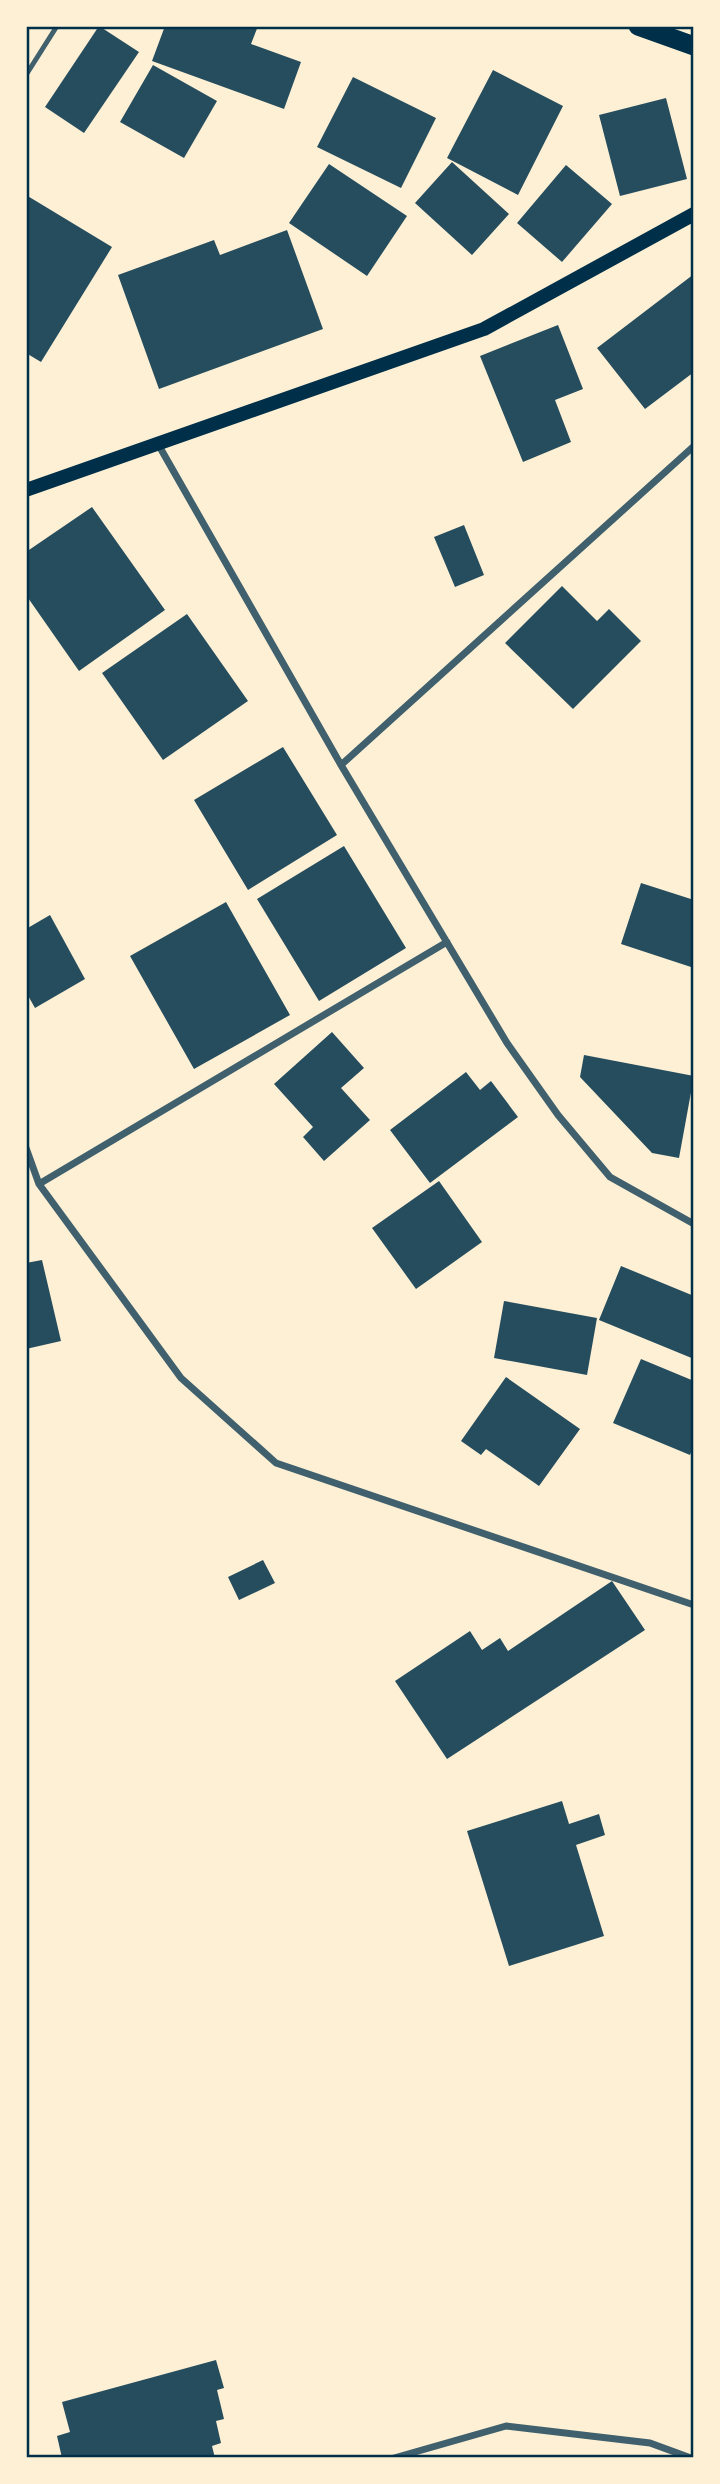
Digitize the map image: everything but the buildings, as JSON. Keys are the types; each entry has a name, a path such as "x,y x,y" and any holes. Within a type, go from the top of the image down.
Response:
{"highway":[{"path":"638,26 694,46"}],"main road":[{"path":"26,489 484,329 694,214"}],"street":[{"path":"158,444 341,765 508,1042 558,1115 610,1177 694,1224"},
{"path":"341,765 694,446"},
{"path":"39,1184 447,942"},
{"path":"26,1148 39,1184 181,1378 276,1463 694,1605"},
{"path":"394,2458 506,2426 650,2444 691,2458"}],"lane":[{"path":"26,75 57,26"}]}
